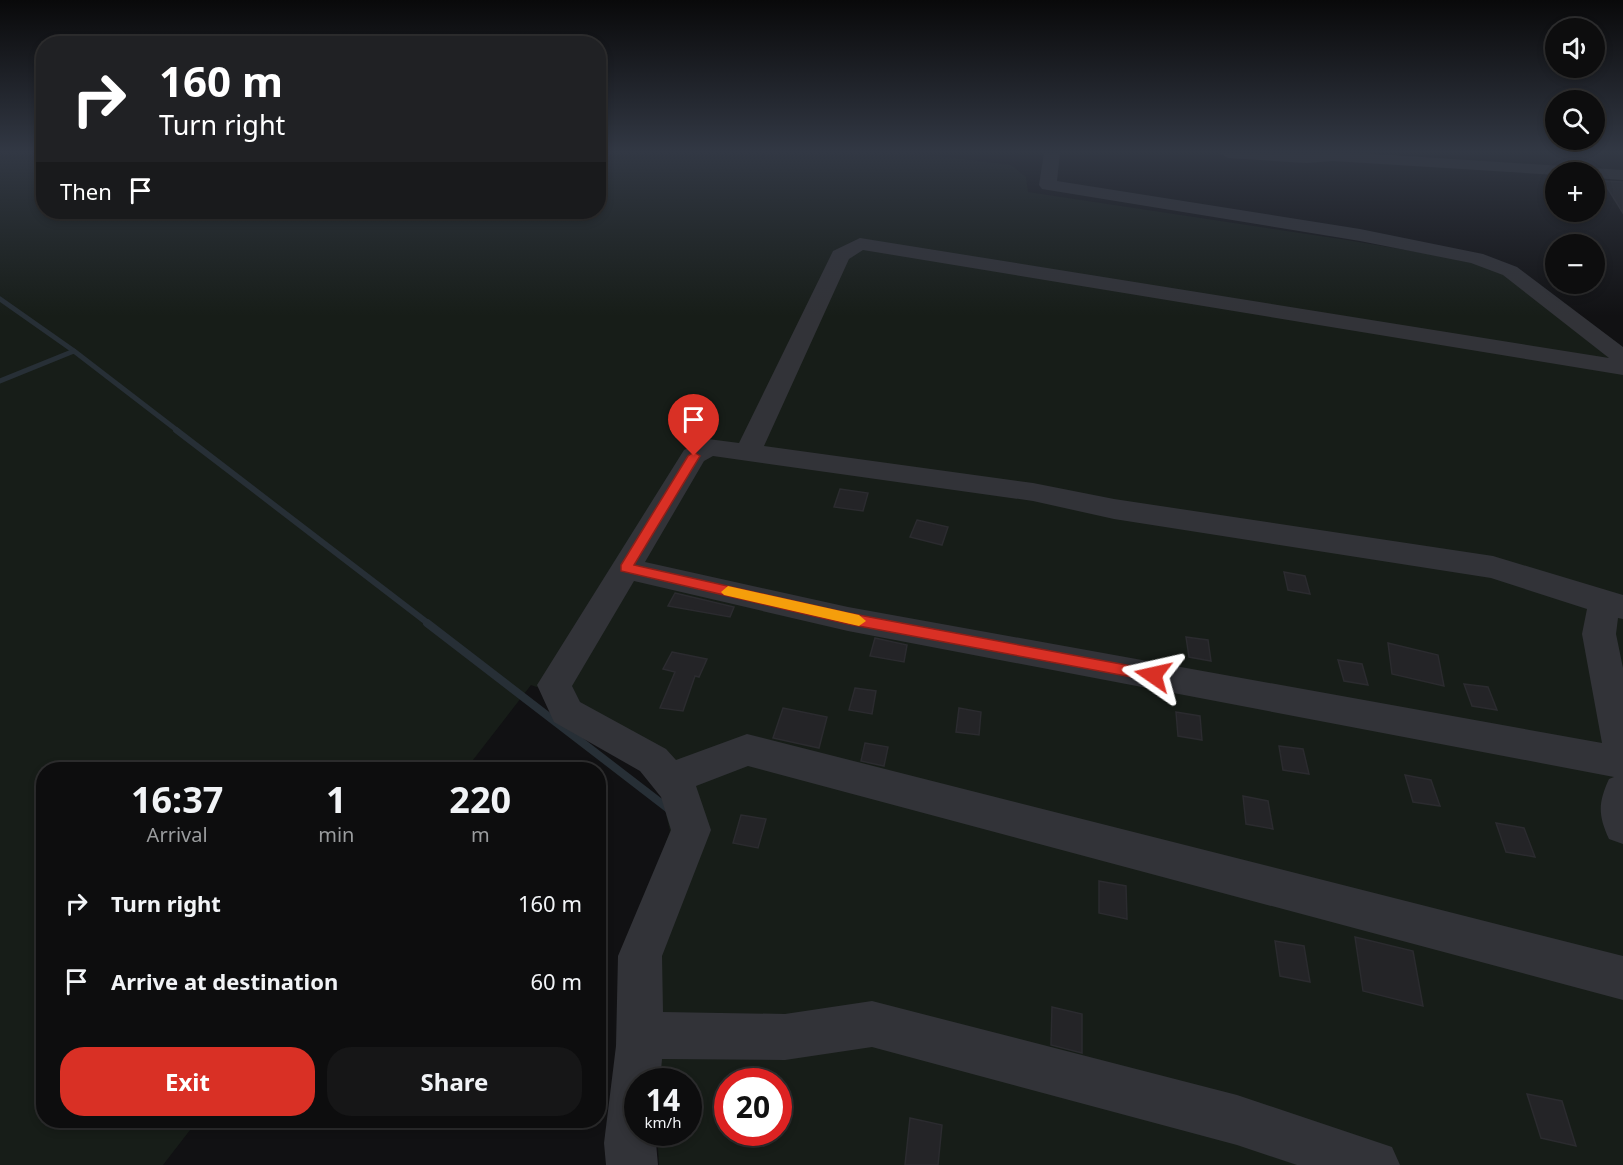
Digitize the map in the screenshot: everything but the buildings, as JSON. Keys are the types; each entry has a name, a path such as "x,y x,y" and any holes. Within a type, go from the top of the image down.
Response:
{"street":[{"path":"1188,207 1360,235 1487,262 1510,271 1623,358"},
{"path":"748,452 840,255 860,244 1623,368"},
{"path":"625,568 848,619 1622,746 1599,634 1613,605 1493,567 1114,509 1033,492 708,447 694,456 625,568 554,685 567,712 653,760 678,789 691,830 640,956 640,1035 629,1143 632,1165"},
{"path":"670,779 747,750 1623,978"},
{"path":"1623,791 1619,817 1623,826"},
{"path":"640,1035 785,1037 872,1024 1237,1120 1374,1165"}],"shaded area":[{"path":"0,207 36,207 36,219 606,219 606,207 1130,207 1471,261 1545,291 1545,294 1551,294 1623,347 1623,1165 659,1165 658,1146 702,1146 702,1068 650,1068 622,965 670,831 652,753 565,697 531,685 471,762 36,762 36,1128 192,1128 163,1165 0,1165"}],"waterway":[{"path":"0,299 74,351"},
{"path":"0,381 74,351"},
{"path":"74,351 178,431"},
{"path":"176,430 429,624"},
{"path":"427,623 670,810"}],"slow traffic":[{"path":"728,592 859,621"}],"route":[{"path":"694,456 625,568 848,619 1153,675"}]}
